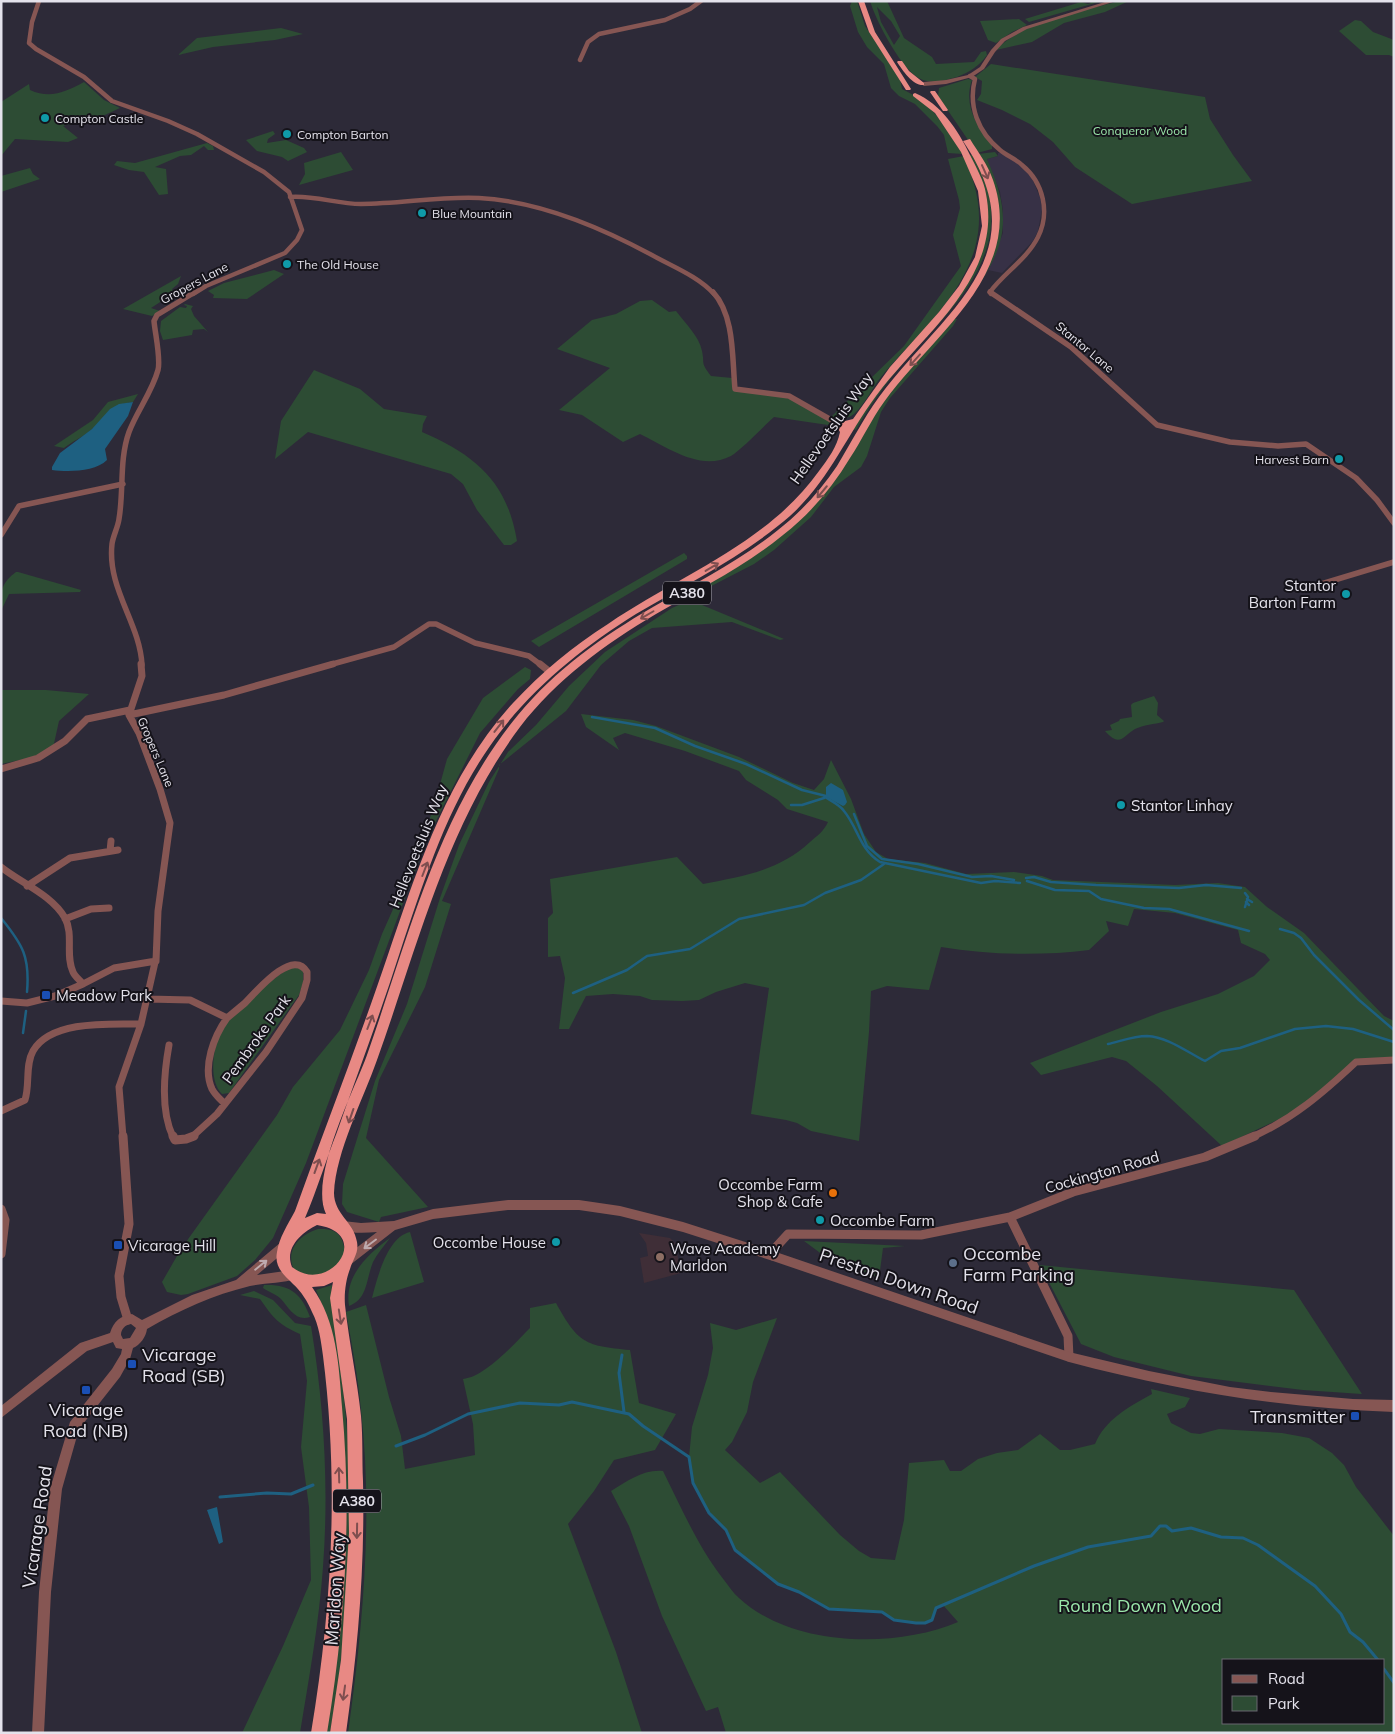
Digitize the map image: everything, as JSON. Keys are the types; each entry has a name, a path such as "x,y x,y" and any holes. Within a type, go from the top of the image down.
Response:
{"highway":[{"path":"861,1 872,32 908,89 912,85 928,88 926,96 916,95"},
{"name":"A380","path":"868,1 876,25 886,42 907,72 928,88"},
{"name":"Hellevoetsluis Way","path":"342,1225 329,1209 327,1197 333,1165 436,874 467,801 492,758 532,706 587,655 638,620 749,556 780,534 809,508 837,473 883,397 967,298 982,275 990,256 996,233 993,195 981,164 928,88"},
{"name":"Hellevoetsluis Way","path":"286,1242 301,1212 378,1001 408,912 448,808 463,779 486,744 517,704 572,654 608,628 718,564 752,541 805,496 841,448 884,381 941,317 963,288 979,257 985,236 985,205 980,183 972,163 955,135 932,105 908,89"},
{"path":"841,448 844,432 840,425 858,420"},
{"path":"325,1219 342,1225 349,1236 351,1244 344,1266 328,1279 308,1281 294,1276 285,1264 286,1242 300,1226 308,1222 325,1219"},
{"name":"Marldon Way","path":"338,1733 349,1660 357,1534 354,1419 337,1298 344,1266"},
{"name":"Marldon Way","path":"294,1276 316,1303 322,1319 331,1373 338,1454 339,1530 336,1585 327,1683 319,1733"}],"street":[{"name":"Gropers Lane","path":"39,1 35,9 29,43 84,77 112,101 185,128 264,172 284,186 302,230 297,240 285,252 206,286 157,315 154,321 159,369 129,432 122,459 123,484 119,520 112,544 112,568 117,590 141,654 142,676 135,701 129,712 157,781 170,823 158,910 156,961"},
{"path":"580,60 591,38 599,34 655,23 680,14 701,1"},
{"path":"928,88 970,76 982,68 997,45 1016,32 1044,21 1112,2"},
{"name":"Stantor Lane","path":"970,76 975,78 971,100 978,122 999,149 1028,169 1040,190 1045,210 1042,228 1035,242 995,284 990,292 993,296 1072,347 1157,425 1230,442 1278,446 1306,444 1356,478 1377,500 1394,522"},
{"path":"928,88 946,82"},
{"path":"290,197 301,196 353,204 478,198 497,199 563,214 611,234 697,280 717,297 727,318 735,389 769,392 792,398 816,409 840,425"},
{"path":"1,535 20,506 123,484"},
{"path":"1308,588 1394,562"},
{"path":"1,769 38,758 65,741 87,719 224,694 385,650 394,647 429,624 436,624 475,643 529,656 550,672"},
{"path":"110,851 111,840"},
{"path":"28,886 70,858 118,850"},
{"path":"1,867 58,910 65,919 70,937 70,958 73,972 82,984"},
{"path":"100,917 101,908"},
{"path":"65,919 91,909 109,908"},
{"path":"128,1320 119,1276 129,1224 119,1087 141,1024 156,961 158,940"},
{"path":"1,1001 27,1003 54,996 114,968 156,961"},
{"name":"Pembroke Park","path":"169,1045 166,1059 165,1085 169,1132 175,1140 183,1140 196,1134 225,1104 302,998 307,984 308,972 305,968 298,964 287,966 275,974 227,1018 214,1042 210,1069 210,1085 225,1104"},
{"path":"146,1003 190,1000 227,1018"},
{"path":"1,1111 25,1100 33,1051 51,1033 88,1026 141,1024"},
{"name":"Cockington Road","path":"774,1256 778,1246 788,1234 929,1234 1010,1217 1073,1192 1145,1174 1224,1150 1266,1131 1299,1112 1318,1098 1356,1062 1394,1060"},
{"name":"Preston Down Road","path":"342,1225 361,1228 394,1226 433,1214 472,1208 526,1204 579,1205 620,1212 774,1256 1069,1357 1150,1378 1253,1397 1302,1402 1394,1406"},
{"path":"1,1209 4,1220 1,1254"},
{"path":"1010,1217 1068,1336 1069,1357"},
{"name":"Preston Down Road","path":"344,1266 394,1226"},
{"path":"239,1283 286,1242"},
{"path":"142,1326 136,1320 128,1320 117,1328 115,1336 120,1344 128,1345 139,1337 142,1326 161,1314 239,1283 270,1276 294,1276"},
{"path":"1,1413 84,1347 115,1336"},
{"name":"Vicarage Road","path":"38,1733 45,1592 56,1489 74,1426 116,1373 126,1355 128,1345"}],"shaded area":[{"path":"998,153 1002,153 1021,165 1032,178 1041,200 1042,209 1038,231 1033,241 1002,273 988,270 1003,233 1003,210 1000,192 987,159 998,156"},
{"name":"Wave Academy Marldon","path":"639,1233 670,1238 675,1243 681,1273 644,1283 640,1258 648,1256 646,1243"}],"green space":[{"path":"852,1 857,1 865,26 900,78 902,89 923,100 937,116 963,154 948,153 944,135 937,126 915,104 899,96 891,88 884,64 867,47 858,32 850,6"},
{"path":"870,1 887,1 904,38 932,57 936,64 974,62 981,52 986,51 987,55 974,68 957,77 936,82 923,80 915,76 899,58","holes":["877,7 891,21 900,36 894,45 881,22"]},
{"path":"1089,1 1102,1 1029,22 1025,19 1081,2 1091,3"},
{"path":"1119,1 1129,1 1105,12 1064,23 1032,42 996,50 1008,40 1037,25"},
{"path":"1019,19 1027,25 996,43 988,40 980,21"},
{"path":"1355,20 1361,21 1373,32 1394,40 1394,57 1389,55 1366,55 1339,31"},
{"path":"281,28 303,34 275,40 213,47 178,55 197,38"},
{"name":"Conqueror Wood","path":"991,64 1205,97 1210,119 1252,181 1132,204 1075,167 1053,142 1030,124 977,100 981,94 982,81 975,77"},
{"path":"968,79 972,80 969,98 970,107 981,131 992,145 992,149 977,153 938,96 939,88"},
{"path":"84,82 104,100 120,108 94,120 84,120 63,126 78,138 68,142 15,139 1,156 1,102 29,84 30,90 37,93 51,94 71,89"},
{"path":"273,131 275,134 268,139 267,143 286,140 304,148 307,152 288,161 282,157 257,151 246,140"},
{"path":"207,143 213,146 214,150 208,150 204,146 191,155 180,156 155,167 166,169 168,194 159,195 144,172 114,165 117,161 135,163"},
{"path":"341,152 353,170 299,185 305,174 304,163"},
{"path":"995,152 998,156 987,159 1002,204 1003,222 1001,239 987,272 962,311 980,279 997,222 978,154"},
{"path":"969,155 973,155 979,168 990,202 990,233 984,255 962,296 888,382 856,430 852,429 861,413 972,273 987,222"},
{"path":"964,156 976,190 979,212 978,236 968,267 959,284 935,317 881,377 858,410 847,418 833,418 832,416 904,346 961,266 953,235 960,208 948,159"},
{"path":"30,168 33,174 40,179 1,192 1,176"},
{"path":"274,270 284,274 247,299 213,298 214,295 208,291 224,283"},
{"path":"181,276 178,284 172,289 174,293 151,308 160,311 152,316 123,309"},
{"path":"652,300 669,312 676,311 691,330 698,340 704,365 711,376 732,378 733,390 768,393 792,400 829,420 830,424 774,417 731,456 708,461 684,456 640,434 623,442 582,415 559,410 610,368 557,349 592,320 616,314 640,301"},
{"path":"185,304 193,306 191,309 194,316 208,332 204,329 193,330 192,335 163,340 160,331 161,321 180,307 186,308"},
{"path":"954,319 957,319 953,326 890,398 881,412 867,456 861,467 834,487 811,517 774,550 754,564 692,596 692,592 723,574 812,505 889,389"},
{"path":"314,370 360,389 384,409 427,416 422,432 458,450 486,473 497,486 512,520 517,541 511,545 504,545 477,510 463,484 451,474 308,432 275,459 281,421"},
{"path":"138,394 133,402 113,409 97,425 64,448 54,446 93,420 108,402"},
{"path":"684,553 687,559 539,647 531,641"},
{"path":"16,572 81,590 80,592 9,594 1,611 2,589 7,580"},
{"path":"690,600 784,639 780,640 732,622 652,628 629,641 601,665 566,711 501,764 508,752 536,725 569,686 605,652 672,608"},
{"path":"525,667 531,670 530,679 518,689 480,733 427,839 306,1163 273,1238 255,1260 237,1276 188,1294 181,1295 167,1292 162,1282 181,1249 277,1115 293,1087 340,1030 369,970 382,934 418,853 447,759 483,698"},
{"path":"1,690 46,690 89,694 59,721 53,748 30,758 1,764"},
{"path":"1154,696 1158,703 1157,715 1163,722 1135,729 1118,740 1105,731 1112,730 1110,725 1120,719 1132,717 1131,705 1133,703"},
{"path":"581,714 633,720 656,726 739,757 793,783 814,790 824,779 831,760 851,799 864,834 876,852 888,859 925,863 966,874 1014,872 1042,876 1053,880 1175,885 1218,883 1245,887 1267,907 1304,933 1384,1016 1394,1021 1394,1057 1354,1060 1316,1096 1290,1114 1222,1146 1157,1086 1126,1061 1112,1057 1041,1075 1030,1063 1161,1012 1218,994 1254,976 1270,960 1265,954 1241,943 1238,930 1175,913 1134,909 1128,926 1106,921 1109,931 1089,950 1015,954 941,947 929,990 887,986 871,991 859,1141 811,1131 797,1123 786,1120 751,1114 769,988 745,983 716,992 699,1000 682,1001 652,1000 640,996 613,994 586,996 569,1029 559,1029 565,978 560,956 548,957 548,918 553,913 550,879 677,857 703,884 760,871 786,860 818,835 828,822 787,809 778,800 746,780 739,771 685,751 625,733 613,738 619,750 586,727"},
{"path":"499,766 442,901 451,904 425,987 379,1080 366,1138 428,1207 381,1217 379,1222 347,1212 342,1204 343,1184 375,1081 407,1004 440,898 459,845 489,782"},
{"path":"293,967 299,967 303,972 303,983 299,995 229,1093 222,1094 213,1073 214,1055 221,1031 233,1016 254,996 276,977"},
{"path":"318,1229 332,1230 340,1236 346,1258 324,1279 296,1273 291,1259 292,1252 299,1240"},
{"path":"410,1232 424,1282 372,1298 380,1270 389,1250 402,1235"},
{"path":"390,1238 373,1262 366,1288 360,1299 349,1306 348,1295 350,1285 359,1267"},
{"path":"804,1241 905,1246 883,1248 879,1278 823,1255"},
{"path":"1040,1265 1294,1290 1362,1394 1303,1390 1191,1376 1114,1357 1081,1344"},
{"path":"264,1285 281,1286 294,1292 303,1302 310,1317 301,1318 297,1316 279,1297 263,1288"},
{"path":"332,1285 331,1296 347,1427 350,1518 348,1590 341,1662 330,1733 325,1733 335,1668 332,1340 328,1319 316,1290"},
{"path":"254,1291 273,1300 295,1323 311,1326 319,1386 324,1446 325,1537 319,1609 300,1733 242,1733 283,1646 311,1580 309,1507 301,1447 307,1381 300,1334 277,1320 260,1299 240,1295"},
{"path":"556,1303 571,1327 584,1340 603,1347 630,1350 639,1403 676,1414 655,1450 614,1460 594,1491 568,1524 616,1652 642,1733 348,1733 362,1612 365,1571 366,1490 365,1450 360,1398 346,1312 366,1305 389,1397 401,1436 405,1469 475,1455 473,1424 463,1379 472,1377 490,1366 508,1351 530,1328 530,1308"},
{"name":"Round Down Wood","path":"777,1318 753,1382 747,1412 732,1442 725,1450 760,1483 780,1472 840,1535 859,1551 871,1558 895,1560 904,1520 909,1463 944,1460 950,1471 961,1471 978,1459 997,1453 1018,1450 1040,1434 1060,1450 1070,1450 1095,1444 1099,1435 1111,1421 1126,1409 1152,1394 1151,1389 1190,1398 1185,1407 1167,1414 1171,1423 1191,1433 1200,1434 1219,1429 1282,1433 1309,1438 1332,1453 1344,1465 1356,1487 1394,1536 1394,1733 726,1733 718,1707 706,1711 662,1616 629,1526 611,1491 636,1476 649,1472 663,1471 698,1541 733,1592 761,1614 787,1626 815,1634 844,1638 875,1639 904,1637 932,1631 958,1622 943,1605 936,1608 932,1620 925,1623 894,1620 882,1612 829,1609 799,1592 778,1584 735,1550 726,1530 709,1513 693,1483 689,1457 692,1427 708,1375 713,1348 710,1323 736,1330"}],"water":[{"path":"133,402 128,416 105,449 107,460 89,469 73,471 52,470 60,453 92,429 110,409 119,404"},
{"path":"831,783 843,790 847,802 845,805 843,806 826,797 826,787"},
{"path":"217,1507 223,1542 219,1544 207,1510"}],"waterway":[{"path":"592,717 655,728 695,746 746,764 802,790 826,796"},
{"path":"825,797 842,809 868,851 880,862 981,883 995,881 1020,883"},
{"path":"791,805 802,805 824,798"},
{"path":"854,814 867,846 882,859 918,864 972,877 991,876 1014,880"},
{"path":"573,993 627,970 647,956 690,949 739,919 804,905 825,893 861,880 884,864"},
{"path":"1026,878 1034,877 1051,882 1096,885 1179,888 1206,885 1241,888"},
{"path":"1027,881 1055,890 1089,891 1101,899 1144,908 1169,909 1249,931"},
{"path":"1245,893 1247,899"},
{"path":"1247,899 1252,902"},
{"path":"1245,907 1246,902"},
{"path":"1,918 20,944 26,960 27,992"},
{"path":"1280,929 1294,933 1301,938 1314,955 1359,1000 1394,1030"},
{"path":"23,1033 26,1011"},
{"path":"1108,1044 1137,1037 1155,1037 1170,1042 1205,1061 1221,1051 1240,1048 1295,1029 1326,1026 1353,1029 1394,1042"},
{"path":"622,1355 619,1373 624,1412"},
{"path":"396,1446 425,1435 468,1414 520,1403 559,1405 572,1402 629,1414 643,1426 689,1457 693,1483 709,1513 726,1530 735,1550 778,1584 799,1592 829,1609 882,1612 894,1620 916,1623 925,1623 932,1620 936,1608 1034,1566 1088,1547 1151,1536 1160,1526 1166,1526 1172,1531 1191,1528 1221,1537 1243,1538 1258,1545 1315,1586 1341,1614 1350,1632 1363,1642 1377,1659"},
{"path":"220,1497 267,1493 291,1494 313,1485"},
{"path":"1385,1670 1394,1683"}],"place":[{"name":"Compton Castle","path":"45,118"},
{"name":"Compton Barton","path":"287,134"},
{"name":"Blue Mountain","path":"422,213"},
{"name":"The Old House","path":"287,264"},
{"name":"Harvest Barn","path":"1339,459"},
{"name":"Stantor Barton Farm","path":"1346,594"},
{"name":"Stantor Linhay","path":"1121,805"},
{"name":"Meadow Park","path":"46,995"},
{"name":"Occombe Farm Shop & Cafe","path":"833,1193"},
{"name":"Occombe Farm","path":"820,1220"},
{"name":"Occombe House","path":"556,1242"},
{"name":"Vicarage Hill","path":"118,1245"},
{"name":"Wave Academy Marldon","path":"660,1257"},
{"name":"Occombe Farm Parking","path":"953,1263"},
{"name":"Vicarage Road (SB)","path":"132,1364"},
{"name":"Vicarage Road (NB)","path":"86,1390"},
{"name":"Transmitter","path":"1355,1416"}]}
